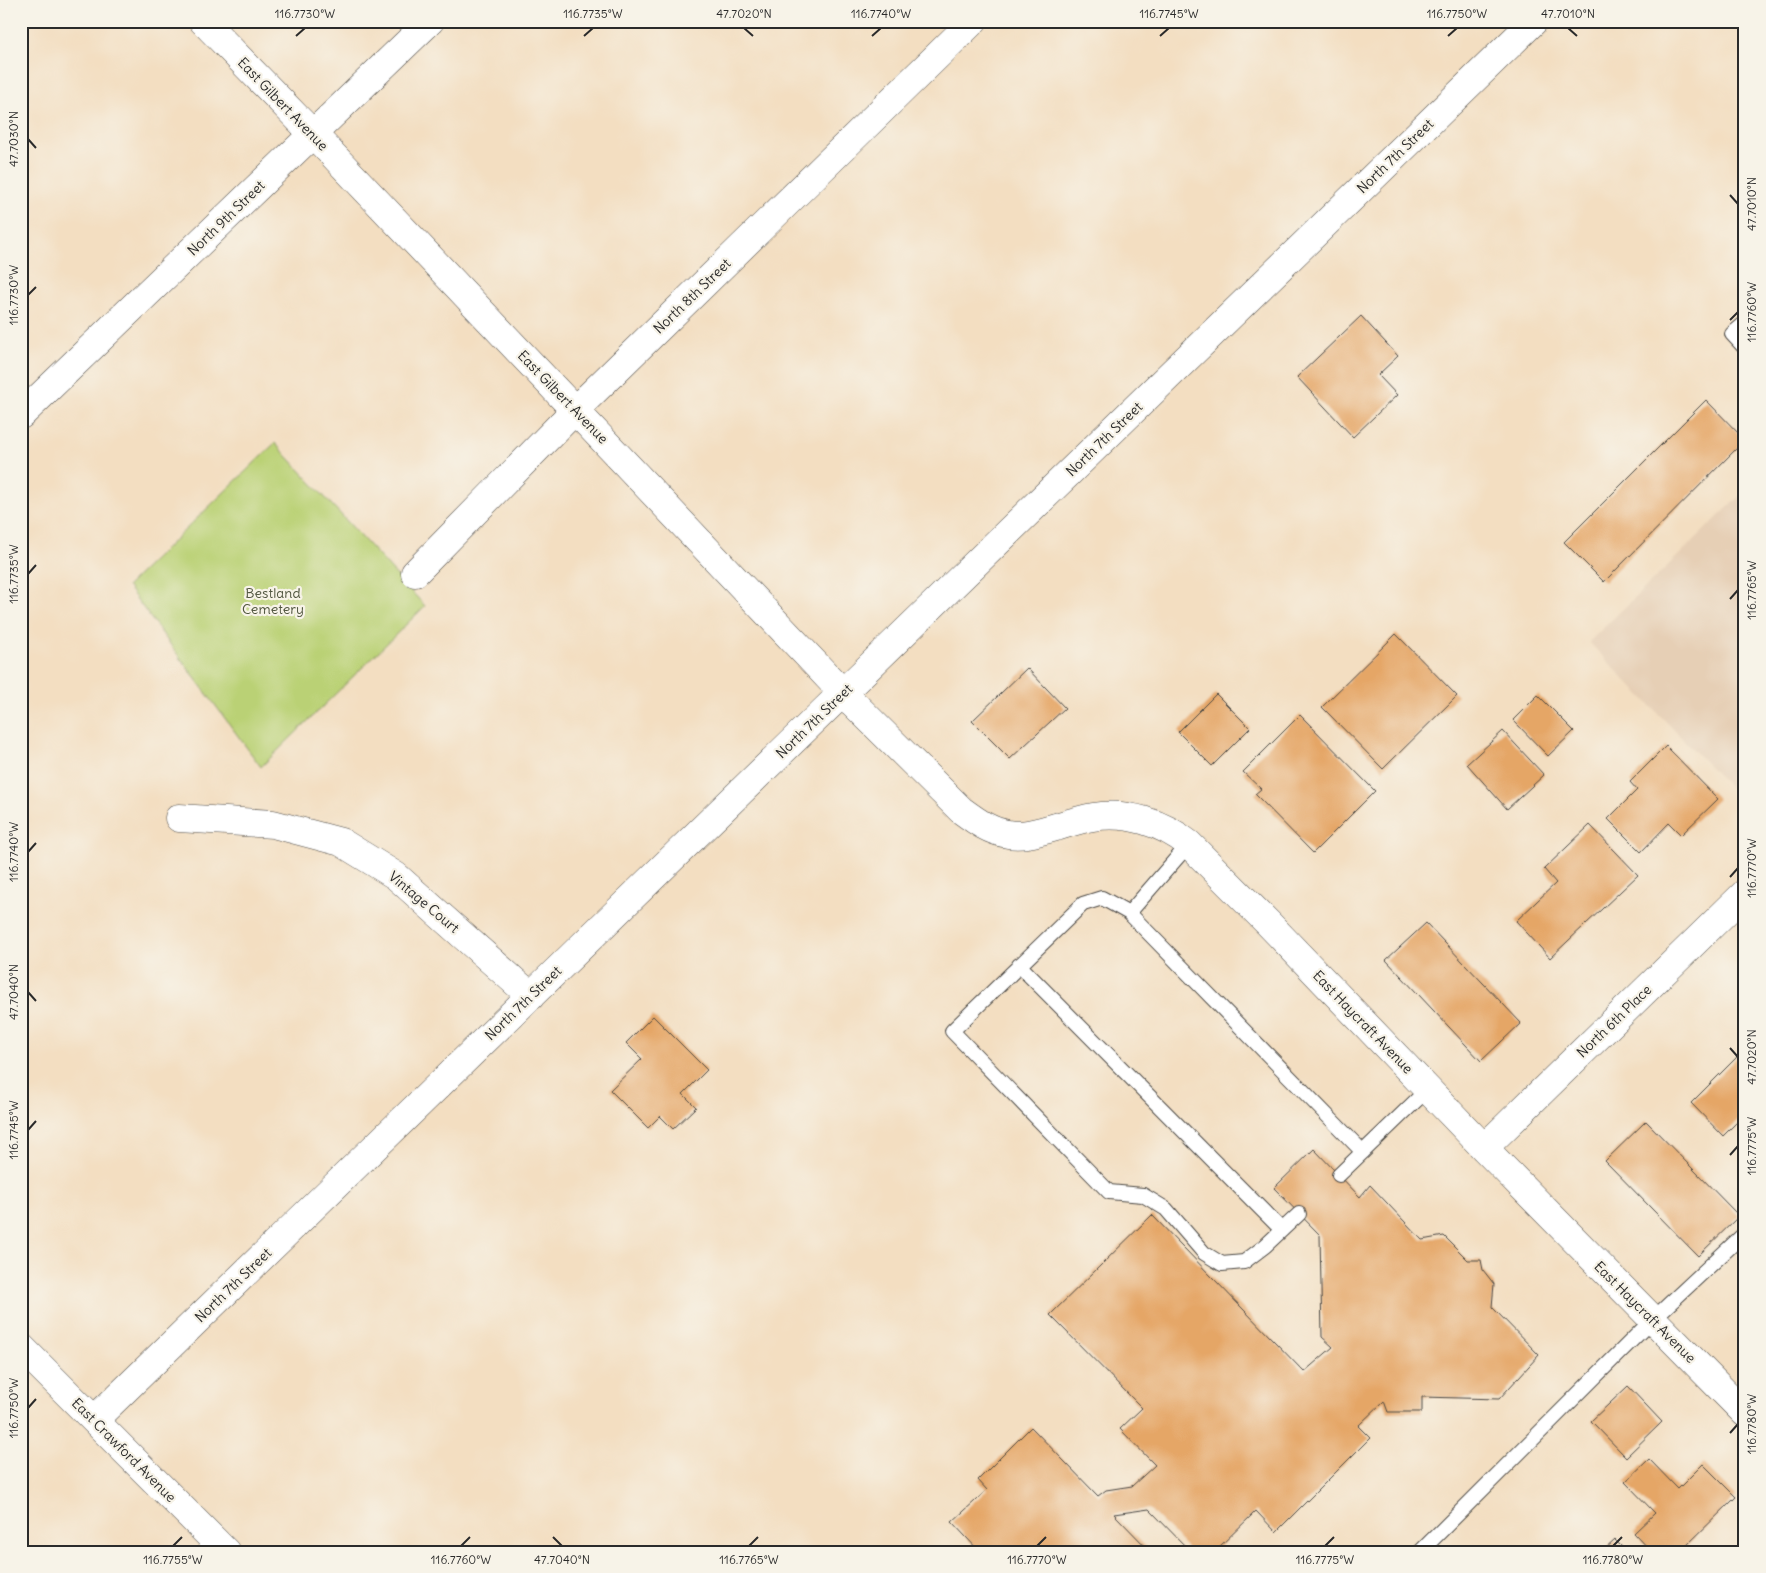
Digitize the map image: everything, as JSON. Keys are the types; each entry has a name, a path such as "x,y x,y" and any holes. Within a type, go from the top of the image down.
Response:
{"street":[{"name":"East Gilbert Avenue","path":"203,21 314,135 843,692 922,772"},
{"name":"North 9th Street","path":"21,415 314,135 430,21"},
{"name":"North 8th Street","path":"415,573 575,410 973,21"},
{"name":"North 7th Street","path":"94,1420 1534,21"},
{"name":"East Haycraft Avenue","path":"922,772 961,810 976,821 983,826 1008,834 1026,834 1094,817 1122,815 1176,833 1269,924 1484,1148 1745,1413"},
{"name":"Vintage Court","path":"179,818 273,824 341,842 396,876 531,996"},
{"name":"North 6th Place","path":"1484,1148 1745,893"},
{"name":"East Crawford Avenue","path":"21,1347 226,1552"}],"lane":[{"path":"1745,323 1732,334 1745,348"},
{"path":"1128,913 1189,844"},
{"path":"1299,1214 1265,1246 1244,1262 1222,1264 1204,1253 1166,1209 1143,1195 1109,1192 952,1031 1083,904 1102,898 1128,913 1363,1152"},
{"path":"1019,965 1282,1230"},
{"path":"1339,1175 1428,1089"},
{"path":"1420,1552 1652,1320 1745,1233"}],"shaded area":[{"path":"1745,491 1745,803 1589,642"}],"green space":[{"name":"Bestland Cemetery","path":"275,443 425,606 261,767 127,586"}],"building":[{"path":"1361,316 1398,356 1378,375 1397,395 1353,437 1297,377"},
{"path":"1706,400 1745,440 1604,582 1564,542"},
{"path":"1396,634 1457,696 1383,769 1322,707"},
{"path":"1027,668 1065,708 1010,759 972,721"},
{"path":"1216,694 1250,728 1212,766 1178,732"},
{"path":"1538,695 1574,731 1548,756 1513,720"},
{"path":"1300,715 1375,791 1313,853 1255,794 1261,789 1243,772"},
{"path":"1503,731 1544,775 1507,809 1467,764"},
{"path":"1666,746 1718,799 1681,835 1669,823 1641,852 1608,819 1637,790 1630,782"},
{"path":"1590,825 1638,875 1550,958 1516,921 1556,883 1544,869"},
{"path":"1426,923 1521,1023 1481,1061 1386,960"},
{"path":"653,1016 707,1070 683,1094 696,1107 673,1129 660,1116 648,1128 610,1090 642,1059 626,1043"},
{"path":"1745,1049 1745,1114 1723,1136 1691,1103"},
{"path":"1646,1121 1739,1216 1698,1256 1605,1161"},
{"path":"1314,1149 1360,1197 1370,1185 1422,1240 1444,1236 1468,1260 1481,1260 1483,1270 1494,1284 1492,1307 1539,1355 1499,1399 1422,1397 1422,1412 1388,1412 1384,1401 1358,1426 1370,1438 1276,1532 1256,1511 1214,1552 1191,1552 1149,1509 1114,1514 1151,1552 980,1552 952,1522 987,1490 978,1480 1031,1427 1098,1496 1106,1490 1132,1486 1155,1465 1120,1429 1142,1408 1050,1315 1152,1215 1304,1372 1333,1347 1322,1337 1320,1235 1274,1188"},
{"path":"1628,1386 1662,1422 1626,1457 1591,1421"},
{"path":"1649,1459 1678,1489 1703,1464 1736,1497 1680,1552 1652,1552 1634,1533 1655,1513 1625,1482"},
{"path":"1615,1540 1627,1552 1602,1552"}]}
